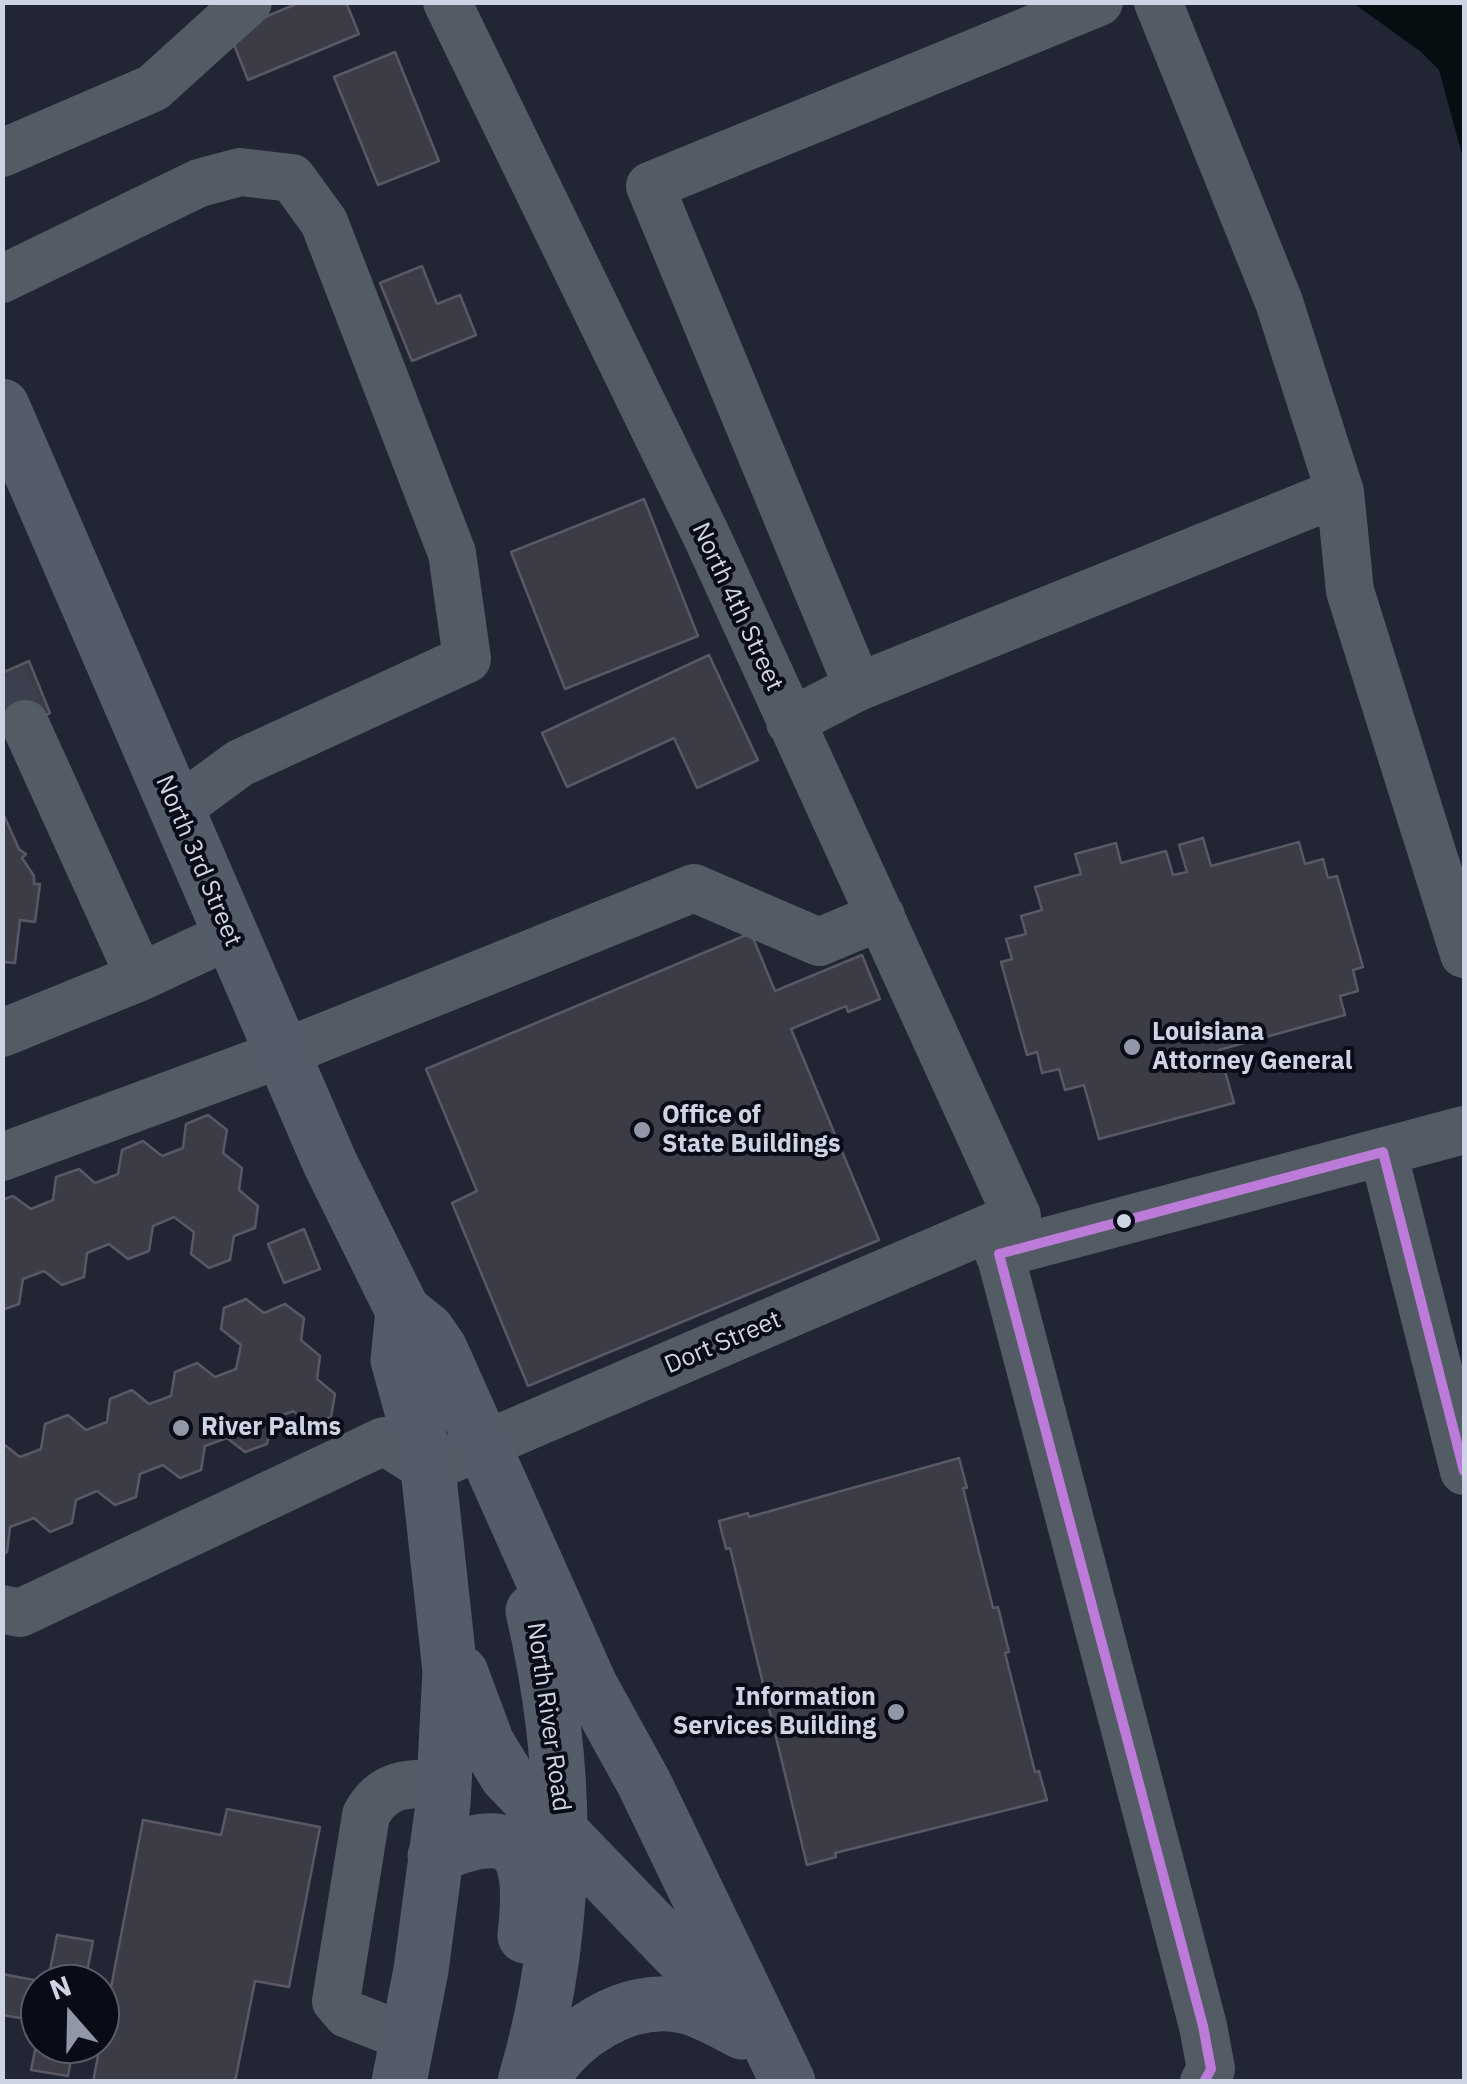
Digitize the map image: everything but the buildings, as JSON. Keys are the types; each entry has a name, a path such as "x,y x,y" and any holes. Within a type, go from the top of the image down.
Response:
{"main road":[{"name":"North 3rd Street","path":"2,406 281,1054 403,1311 428,1330 440,1349 488,1460"},
{"path":"403,1311 398,1360 428,1469 450,1670 444,1783 403,2060"},
{"path":"488,1460 590,1686 644,1784 777,2063"},
{"name":"North River Road","path":"488,1460 518,1542 544,1660 558,1759 563,1837 550,1978 525,2082"},
{"path":"443,1599 466,1693 486,1743 507,1776 777,2063"},
{"path":"435,1856 473,1839 497,1839 516,1849 528,1872 519,1986 498,2082"},
{"path":"540,2082 574,2037 603,2020 655,2004 700,2011 777,2063"}],"street":[{"path":"2,154 153,88 248,2"},
{"name":"North 4th Street","path":"447,2 708,540 881,916 1003,1232 1203,2026 1211,2069 1204,2082"},
{"path":"858,687 650,186 1098,2"},
{"path":"1158,2 1279,302 1340,492 1350,591 1464,954"},
{"path":"2,279 198,183 240,172 292,178 324,222 452,552 467,659 240,763 176,810"},
{"path":"790,722 858,687 1340,492"},
{"path":"25,724 140,977"},
{"path":"2,1157 281,1054 694,888 819,942 881,916"},
{"path":"2,1032 140,977 230,935"},
{"name":"Dort Street","path":"428,1469 488,1460 1003,1232 1383,1152 1464,1130"},
{"path":"1383,1152 1464,1471"},
{"path":"2,1609 20,1613 384,1441 428,1469"},
{"path":"403,2060 362,2021 339,2009 336,2001 366,1815 374,1800 398,1784 444,1783"}],"shaded area":[{"path":"1353,3 1464,3 1464,162 1439,70 1420,51"}],"tunnel":[{"path":"2,678 25,724"}],"transit line":[{"path":"1204,2082 1211,2069 1203,2026 999,1254 1383,1152 1464,1471"}],"place":[{"name":"Louisiana Attorney General","path":"1132,1047"},
{"name":"Office of State Buildings","path":"642,1130"},
{"name":"River Palms","path":"181,1428"},
{"name":"Information Services Building","path":"896,1712"}]}
